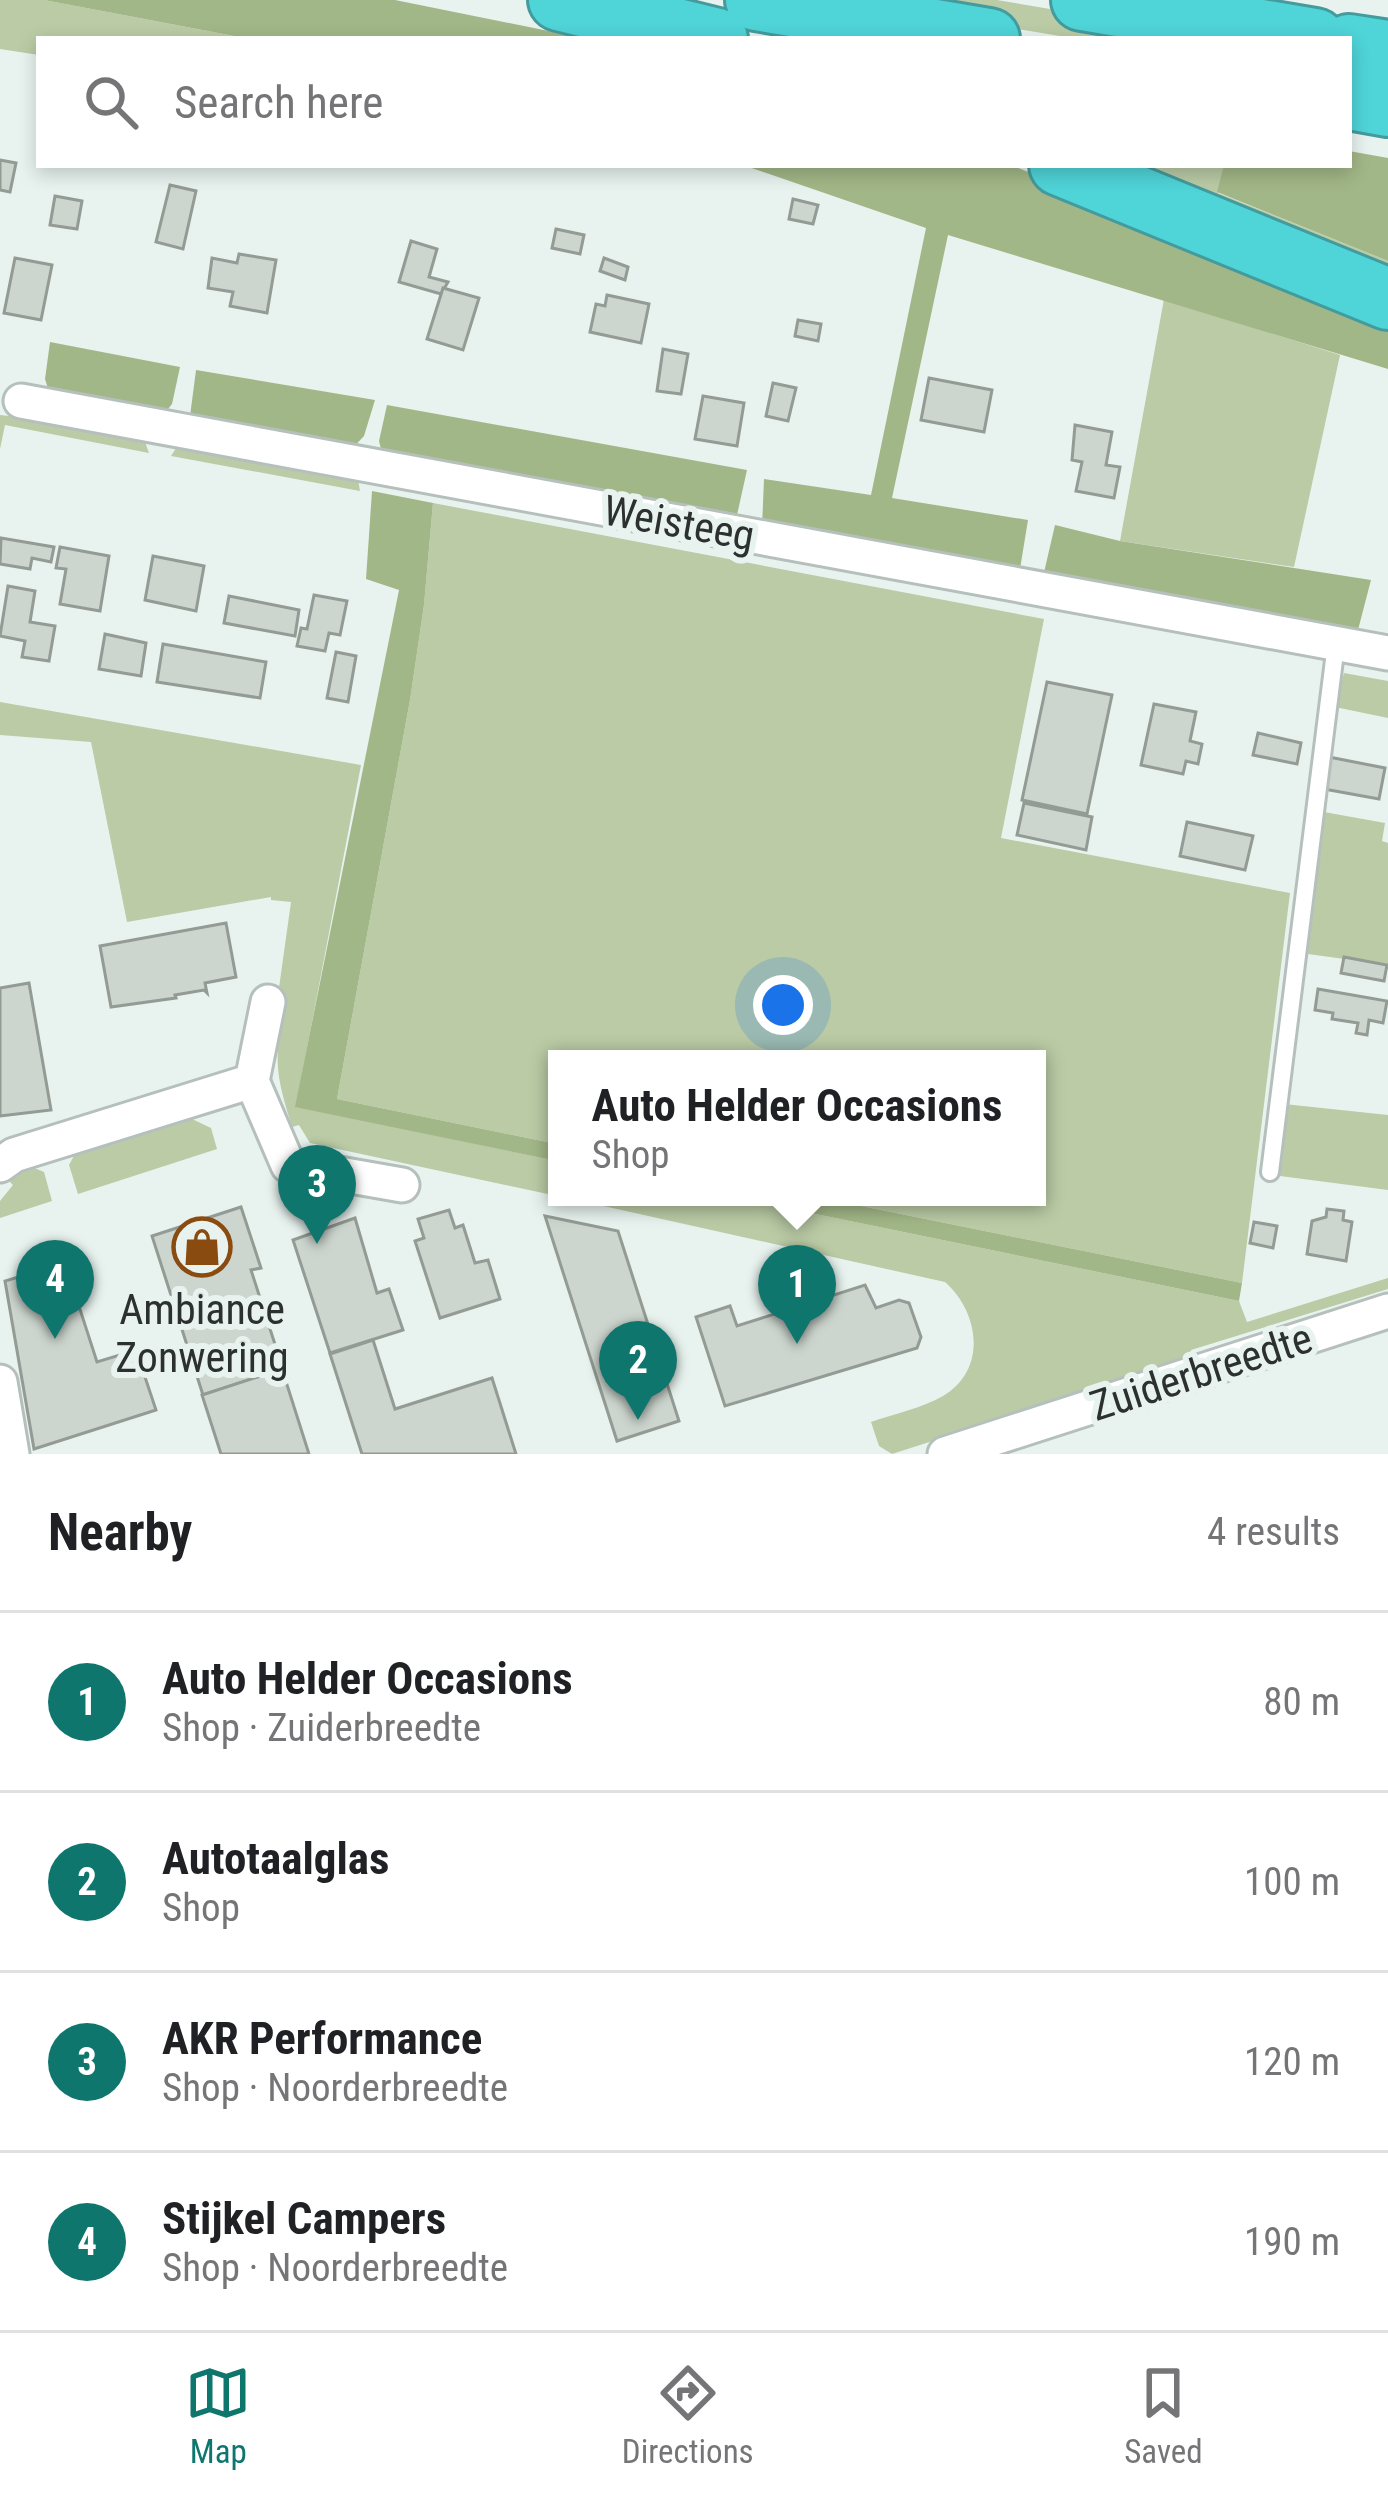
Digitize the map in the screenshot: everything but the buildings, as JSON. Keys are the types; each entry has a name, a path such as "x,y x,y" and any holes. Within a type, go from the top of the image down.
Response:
{"highway":[{"path":"559,0 705,36"},
{"path":"756,0 971,36"},
{"path":"1082,0 1297,36"},
{"path":"1352,45 1388,51"},
{"path":"1352,100 1388,106"},
{"path":"1067,168 1388,299"}],"street":[{"name":"Weisteeg","path":"21,401 1388,653"},
{"path":"268,1002 252,1081 288,1165 402,1185"},
{"path":"0,1165 14,1155 252,1081"},
{"name":"Zuiderbreedte","path":"945,1454 1388,1311"},
{"path":"0,1382 13,1454"}],"lane":[{"path":"1270,1172 1336,644"}],"green space":[{"path":"0,0 44,0 234,36 36,36 36,55 0,49"},
{"path":"44,0 395,0 573,36 234,36"},
{"path":"844,0 997,0 1209,36 1060,36"},
{"path":"1352,152 1388,158 1388,261 1217,192 1223,168 1352,168"},
{"path":"752,168 1018,168 1388,321 1388,369 948,235 892,498 1028,520 1020,569 762,527 764,479 871,495 926,228"},
{"path":"1101,168 1223,168 1218,193 1388,261 1388,285"},
{"path":"1164,299 1340,355 1294,567 1120,541"},
{"path":"50,342 180,367 172,404 160,419 51,398 45,379"},
{"path":"196,370 375,400 364,436 349,452 189,424"},
{"path":"387,405 747,470 735,524 383,457 379,441"},
{"path":"0,415 141,431 149,453 5,425 0,449"},
{"path":"182,439 357,473 360,491 171,456"},
{"path":"372,491 433,503 410,700 337,1099 548,1142 548,1159 295,1107 399,590 366,579"},
{"path":"433,503 1044,619 1001,838 1290,893 1242,1283 861,1206 1046,1206 1046,1050 548,1050 548,1142 337,1099 424,605"},
{"path":"1055,525 1120,541 1371,580 1358,630 1349,639 1042,581"},
{"path":"1344,673 1388,681 1388,718 1335,707"},
{"path":"0,702 361,765 296,1106 548,1159 548,1194 310,1143 299,1125 292,1127 278,1067 285,1006 277,1002 291,902 271,897 127,922 91,742 0,735"},
{"path":"1324,812 1385,823 1388,965 1308,954"},
{"path":"1284,1104 1388,1115 1388,1190 1280,1176 1276,1169"},
{"path":"190,1118 211,1128 217,1149 78,1194 69,1165 76,1152"},
{"path":"32,1167 44,1172 52,1201 0,1218 0,1201 13,1185 8,1180"},
{"path":"603,1206 777,1206 1239,1301 1247,1322 1388,1278 1388,1289 1191,1350 1193,1357 892,1454 879,1446 871,1422 943,1396 957,1385 972,1356 971,1324 957,1294 945,1282"},
{"path":"777,1206 861,1206 1242,1283 1239,1301"}],"place":[{"name":"AKR Performance","path":"317,1244"},
{"name":"Ambiance Zonwering","path":"202,1247"},
{"name":"Stijkel Campers","path":"55,1339"},
{"name":"Auto Helder Occasions","path":"797,1344"},
{"name":"Autotaalglas","path":"638,1420"}]}
